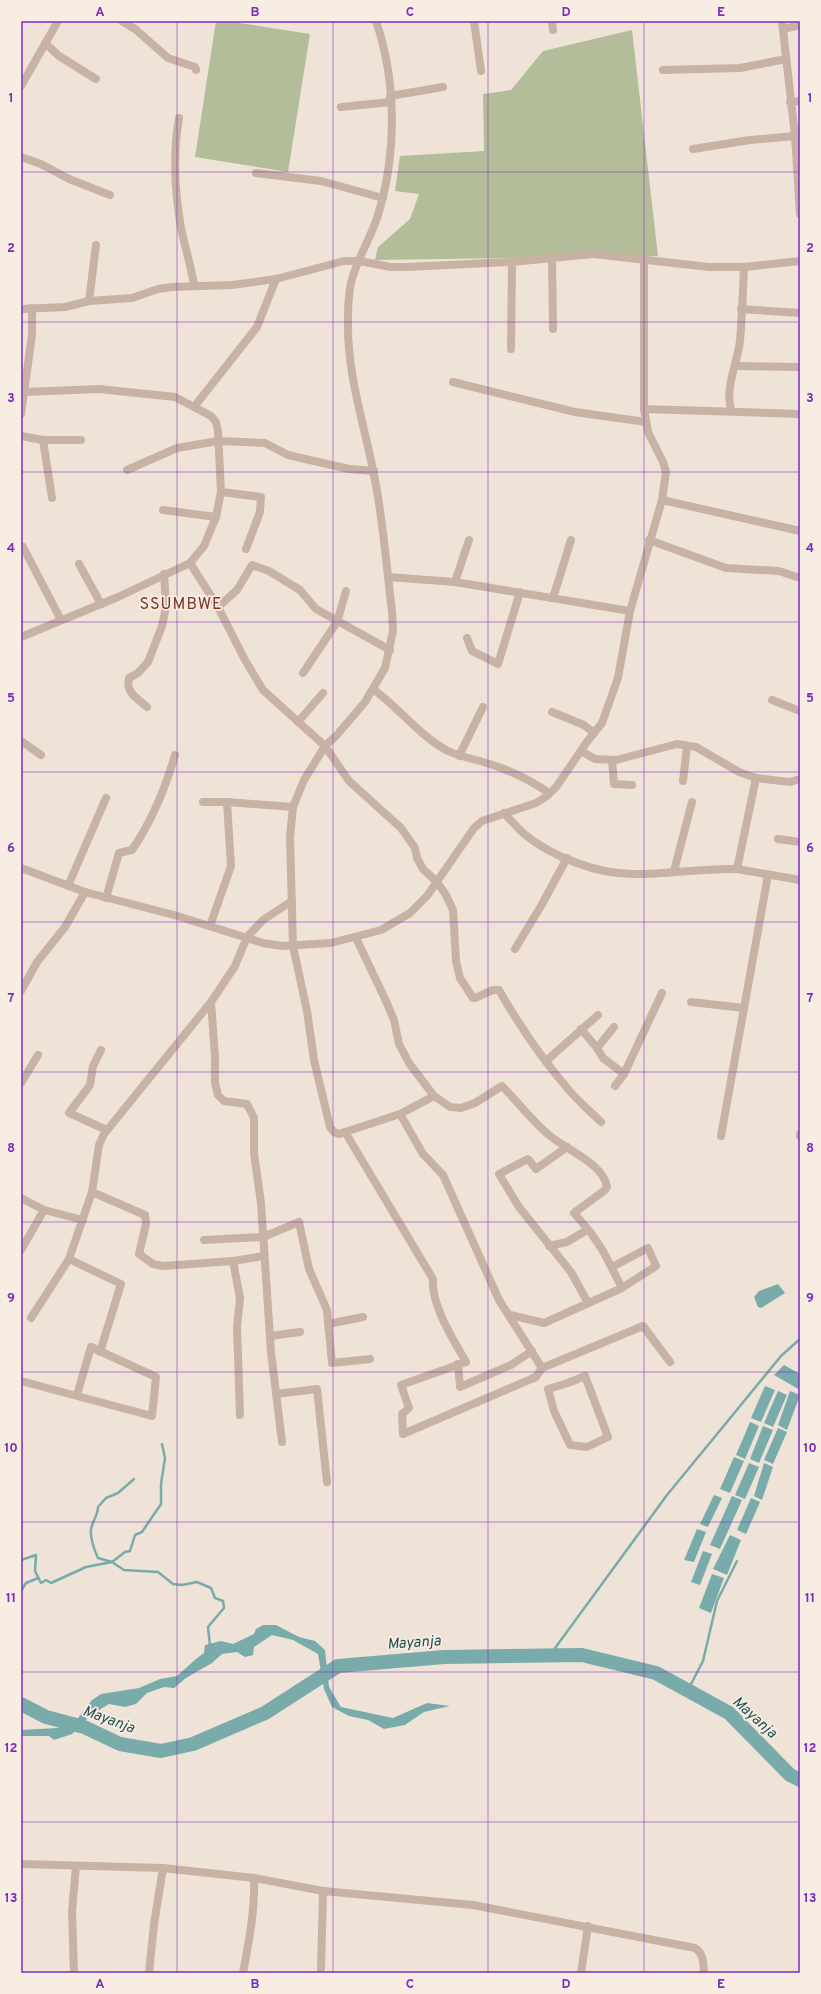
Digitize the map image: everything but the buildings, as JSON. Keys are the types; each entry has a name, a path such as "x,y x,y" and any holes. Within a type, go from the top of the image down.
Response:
{"street":[{"path":"21,86 58,21"},
{"path":"122,21 135,29 168,58 195,67 196,70"},
{"path":"376,21 386,52 391,99 390,165 383,198 371,236 359,261 349,290 349,358 353,386 374,471 388,576 393,631 385,668 374,689 349,721 325,746 304,780 293,807 290,837 293,946 307,1011 314,1060 330,1127 334,1132 339,1134 400,1114 434,1096"},
{"path":"474,21 481,71"},
{"path":"552,21 553,30"},
{"path":"800,25 782,25 799,176 800,214"},
{"path":"45,44 59,56 96,79"},
{"path":"664,70 740,68 786,59"},
{"path":"341,107 391,99 443,86"},
{"path":"790,102 800,101"},
{"path":"179,118 175,152 178,204 181,226 194,285"},
{"path":"693,150 750,140 795,136"},
{"path":"21,157 41,164 69,179 110,195"},
{"path":"256,174 321,181 383,198"},
{"path":"89,301 96,245"},
{"path":"21,309 65,307 89,301 132,298 158,289 194,285 232,285 276,278 331,264 359,261 391,267 512,262 593,254 644,261 708,267 744,267 800,261"},
{"path":"552,257 553,329"},
{"path":"21,868 85,892 210,926 262,943 293,946 331,943 356,938 381,930 400,920 427,896 474,828 482,821 536,803 549,793 556,786 580,751 602,723 618,678 630,611 649,540 662,500 666,472 663,462 648,432 644,409 644,261"},
{"path":"511,349 512,262"},
{"path":"731,410 729,400 730,386 740,341 744,267"},
{"path":"194,407 257,327 276,278"},
{"path":"21,414 32,335 32,308"},
{"path":"742,309 800,314"},
{"path":"735,366 800,367"},
{"path":"453,382 575,412 646,422"},
{"path":"21,637 101,604 190,563 204,546 216,517 221,492 216,422 212,416 175,397 99,389 24,392"},
{"path":"644,409 731,410 800,414"},
{"path":"21,436 43,440 81,440"},
{"path":"43,440 52,498"},
{"path":"127,470 177,448 218,441 265,443 288,455 349,469 374,471"},
{"path":"221,492 261,497 260,512 246,549"},
{"path":"662,500 800,531"},
{"path":"163,510 216,517"},
{"path":"455,582 469,540"},
{"path":"553,598 571,540"},
{"path":"649,540 726,568 779,571 800,578"},
{"path":"23,547 61,620"},
{"path":"190,563 218,607 245,660 263,690 325,746 349,781 401,828 415,848 417,858 423,869 437,882 446,895 453,910 456,961 460,978 468,992 473,998 475,998 493,990 499,990 514,1016 546,1061 568,1089 601,1122"},
{"path":"79,564 101,604"},
{"path":"218,607 237,590 252,565 269,571 300,590 316,609 337,622 390,650"},
{"path":"147,707 129,692 127,685 129,678 138,673 148,662 162,626 166,607 164,574"},
{"path":"388,576 455,582 630,611"},
{"path":"303,673 337,622 346,591"},
{"path":"467,638 472,651 498,664 520,592"},
{"path":"374,689 394,706 415,728 434,742 459,756 484,762 523,776 549,793"},
{"path":"298,722 323,693"},
{"path":"772,700 800,710"},
{"path":"459,756 483,707"},
{"path":"552,712 584,725 594,733"},
{"path":"21,741 41,755"},
{"path":"580,751 595,759 612,760 677,744 696,747 721,760 739,772 756,778 790,782 800,779"},
{"path":"683,781 687,746"},
{"path":"106,898 119,853 132,850 137,842 164,790 175,755"},
{"path":"612,760 614,784 632,785"},
{"path":"737,869 756,778"},
{"path":"68,886 106,798"},
{"path":"203,802 227,802 293,807"},
{"path":"210,926 231,866 227,802"},
{"path":"674,871 692,802"},
{"path":"504,814 524,834 544,847 590,868 608,873 636,874 737,869 800,880"},
{"path":"778,838 800,842"},
{"path":"515,949 542,906 567,858"},
{"path":"721,1136 768,875"},
{"path":"21,991 36,962 65,927 85,892"},
{"path":"30,1318 69,1259 92,1192 99,1145 107,1130 211,1002 235,966 247,937 263,920 292,900"},
{"path":"356,938 394,1020 399,1044 409,1063 434,1096 450,1107 461,1108 475,1104 502,1086 548,1134 579,1154 606,1180 607,1187 605,1190 574,1213 591,1233 612,1267 622,1288"},
{"path":"615,1086 624,1074 662,993"},
{"path":"211,1002 215,1056 215,1083 218,1095 224,1101 247,1104 254,1118 254,1153 261,1202 270,1336 282,1442"},
{"path":"691,1002 744,1008"},
{"path":"546,1061 598,1014"},
{"path":"597,1048 614,1027"},
{"path":"581,1030 597,1048 603,1058 624,1074"},
{"path":"101,1050 93,1066 90,1085 69,1113 107,1130"},
{"path":"21,1083 38,1055"},
{"path":"400,1114 424,1154 444,1175 499,1300 542,1368"},
{"path":"345,1132 433,1279 432,1290 437,1305 466,1362 401,1385 409,1408 402,1414 403,1434 536,1377 542,1368 643,1326 670,1362"},
{"path":"567,1147 536,1169 528,1159 499,1174 519,1207 571,1272 588,1303"},
{"path":"92,1192 145,1215 146,1224 139,1254 153,1264 163,1266 233,1261 264,1256"},
{"path":"21,1198 44,1210 83,1220"},
{"path":"21,1250 44,1210"},
{"path":"204,1240 263,1236 299,1222 309,1269 327,1310 332,1363 370,1359"},
{"path":"549,1246 566,1242 587,1230"},
{"path":"510,1316 544,1323 622,1288 656,1266 648,1248 612,1267"},
{"path":"69,1259 121,1284 100,1352"},
{"path":"233,1261 240,1298 236,1327 240,1415"},
{"path":"328,1324 363,1317"},
{"path":"270,1336 300,1332"},
{"path":"21,1381 152,1416 156,1377 91,1347 77,1395"},
{"path":"458,1364 460,1387 511,1365 532,1351"},
{"path":"585,1376 608,1437 587,1447 570,1445 565,1432 554,1411 548,1389 585,1376"},
{"path":"276,1394 316,1390 327,1482"},
{"path":"21,1864 163,1868 254,1878 323,1891 473,1905 588,1926 695,1948 701,1952 704,1973"},
{"path":"74,1973 72,1912 76,1866"},
{"path":"149,1973 154,1924 163,1868"},
{"path":"243,1973 254,1907 254,1878"},
{"path":"321,1969 323,1891"},
{"path":"581,1973 588,1926"}],"green space":[{"path":"216,21 227,21 310,34 288,172 195,157"},
{"path":"632,30 658,256 375,260 378,247 410,219 419,194 395,191 400,156 484,151 483,94 511,90 543,51"}],"water":[{"path":"778,1284 785,1293 761,1308 758,1307 754,1297 759,1291"},
{"path":"784,1365 800,1374 800,1390 774,1375"},
{"path":"765,1386 775,1390 761,1422 751,1418"},
{"path":"778,1391 787,1395 773,1427 764,1423"},
{"path":"790,1391 800,1395 787,1430 778,1425"},
{"path":"750,1422 759,1426 745,1459 736,1455"},
{"path":"763,1426 773,1430 759,1463 750,1459"},
{"path":"778,1428 787,1432 773,1464 764,1460"},
{"path":"734,1457 744,1461 730,1493 720,1489"},
{"path":"749,1463 759,1467 745,1499 735,1495"},
{"path":"764,1463 773,1467 762,1500 754,1496"},
{"path":"714,1495 722,1498 708,1527 700,1524"},
{"path":"732,1496 742,1500 720,1549 710,1545"},
{"path":"751,1498 760,1502 746,1534 737,1530"},
{"path":"697,1529 706,1532 694,1562 684,1560"},
{"path":"730,1535 741,1540 727,1575 713,1569"},
{"path":"703,1551 712,1554 700,1585 691,1582"},
{"path":"712,1574 724,1578 711,1613 699,1608"},
{"path":"263,1625 276,1625 299,1637 315,1641 325,1650 329,1687 341,1707 393,1718 427,1703 450,1706 424,1712 405,1725 384,1729 368,1720 349,1716 332,1707 324,1689 318,1654 293,1640 272,1635 254,1647 253,1655 245,1657 237,1652 222,1654 212,1663 186,1678 174,1688 164,1687 147,1693 136,1704 125,1707 109,1704 91,1715 72,1734 54,1740 49,1736 21,1736 21,1730 57,1728 75,1722 92,1700 101,1694 139,1688 160,1679 177,1676 204,1653 205,1645 221,1641 233,1644 254,1634 256,1629"}],"waterway":[{"path":"550,1655 667,1495 781,1356 800,1339"},
{"path":"134,1479 118,1493 106,1498 98,1507 91,1529 93,1544 98,1558 112,1562 125,1552 130,1551 135,1535 142,1532 161,1504 161,1484 165,1458 162,1444"},
{"path":"21,1560 36,1555 35,1571 41,1583 46,1580 51,1583 86,1567 112,1562 124,1570 158,1572 173,1584 182,1585 197,1582 211,1588 215,1598 223,1601 224,1608 208,1627 210,1646"},
{"path":"688,1690 703,1661 717,1601 737,1561"},
{"path":"21,1591 26,1583 38,1578"},
{"name":"Mayanja","path":"21,1704 46,1717 84,1727 120,1744 161,1751 193,1744 265,1713 338,1666 444,1657 582,1655 656,1673 729,1713 790,1775 800,1780"}],"district":[{"name":"SSUMBWE","path":"181,603"}]}
